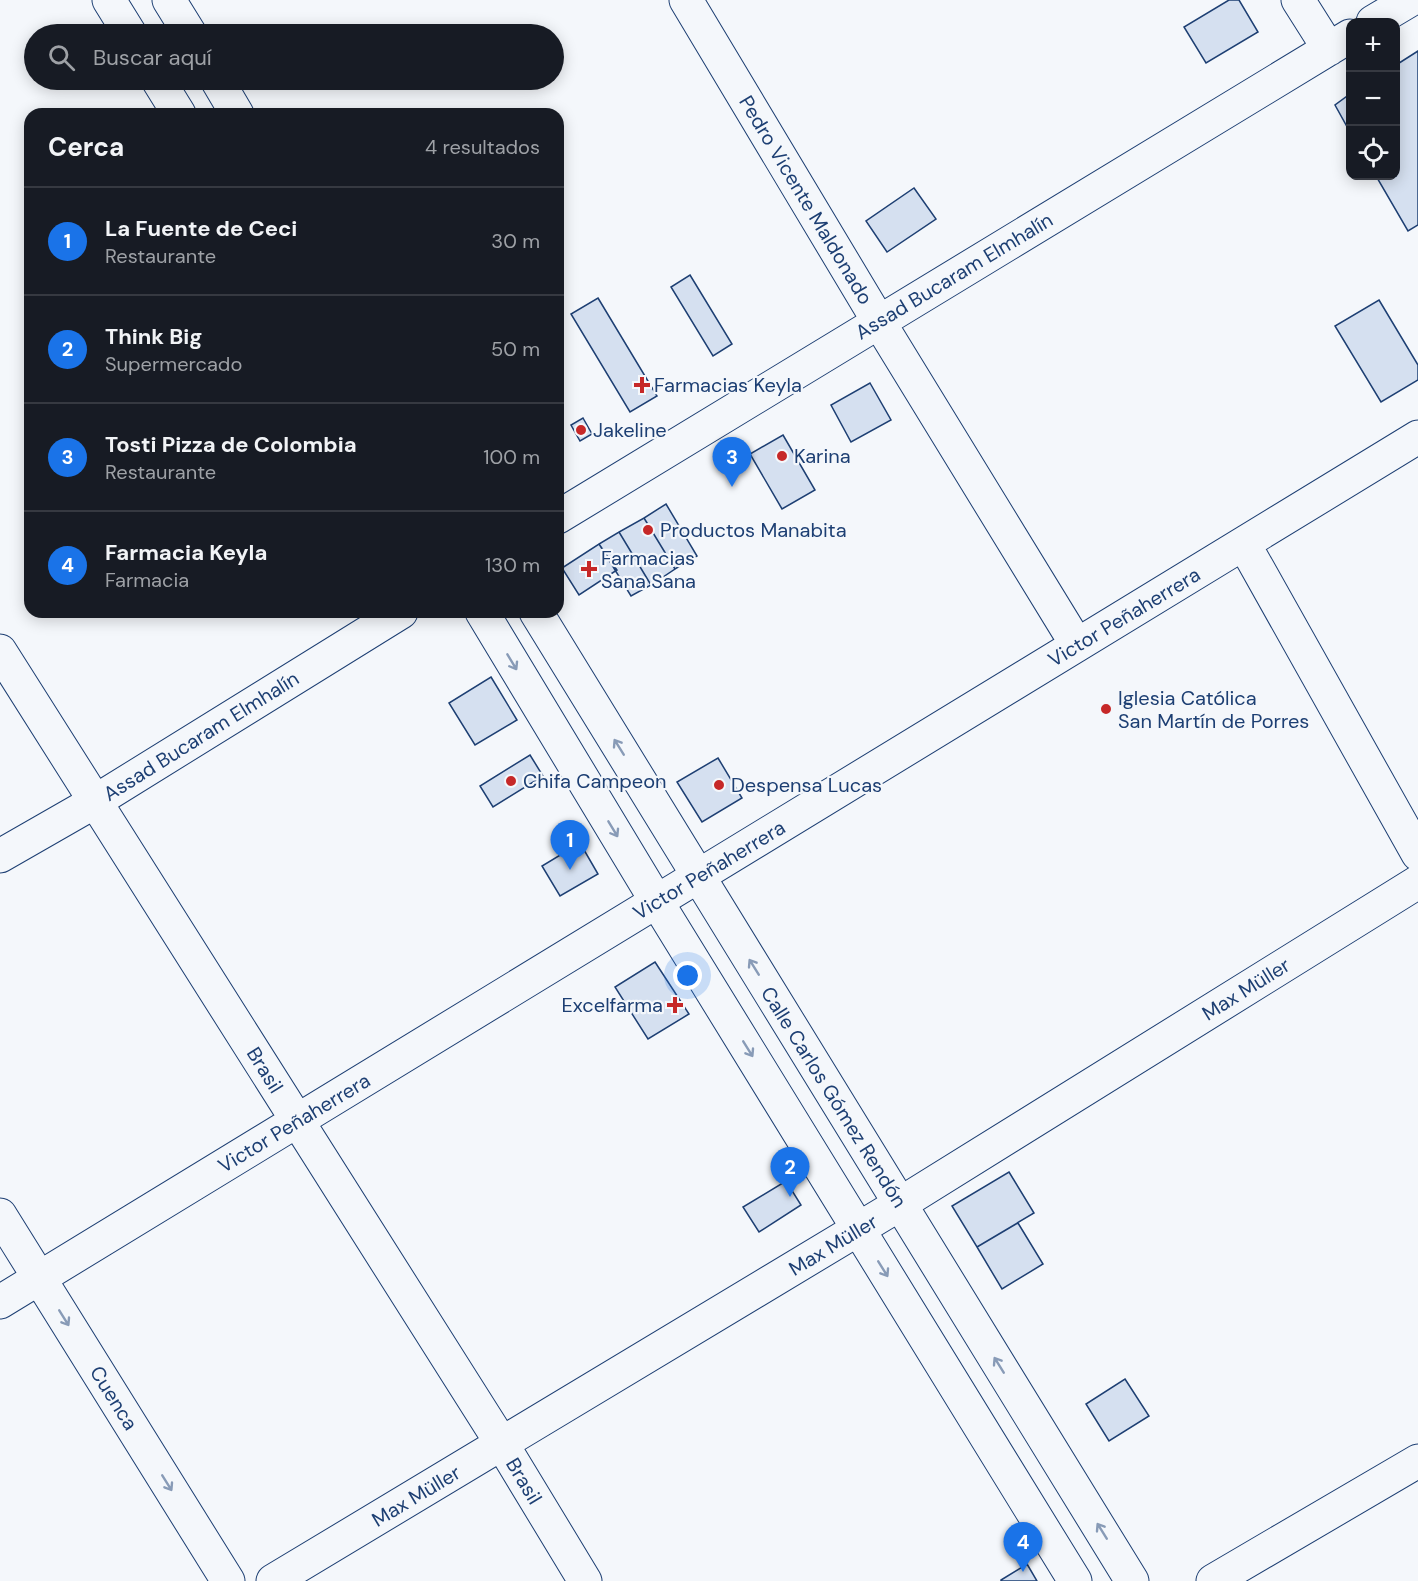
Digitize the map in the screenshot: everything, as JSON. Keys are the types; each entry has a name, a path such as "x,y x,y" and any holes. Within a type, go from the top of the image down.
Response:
{"street":[{"path":"109,0 124,24"},
{"path":"169,0 184,24"},
{"name":"Pedro Vicente Maldonado","path":"686,0 879,322 1077,645"},
{"path":"1298,0 1340,42"},
{"path":"1379,18 1410,0"},
{"name":"Assad Bucaram Elmhalín","path":"564,513 1340,42"},
{"path":"164,90 175,108"},
{"path":"223,90 233,108"},
{"name":"Victor Peñaherrera","path":"0,1302 1418,437"},
{"path":"1244,544 1418,854"},
{"name":"Assad Bucaram Elmhalín","path":"0,856 96,801 391,618"},
{"path":"486,618 657,902 1075,1581"},
{"name":"Calle Carlos Gómez Rendón","path":"540,618 1132,1581"},
{"name":"Brasil","path":"0,651 502,1444 585,1581"},
{"name":"Max Müller","path":"273,1581 859,1230 1418,882"},
{"name":"Cuenca","path":"0,1215 228,1581"},
{"path":"1214,1581 1418,1461"}],"building":[{"path":"1229,0 1239,0 1258,32 1206,63 1184,27"},
{"path":"1418,51 1418,225 1408,231 1378,180 1400,180 1400,62"},
{"path":"1346,97 1346,125 1335,105"},
{"path":"914,188 936,219 887,252 866,221"},
{"path":"690,275 732,344 713,356 671,287"},
{"path":"598,298 657,396 630,412 571,314"},
{"path":"1379,300 1418,365 1418,380 1381,402 1335,326"},
{"path":"870,383 891,420 851,442 831,405"},
{"name":"Jakeline","path":"583,418 592,434 580,441 571,425"},
{"path":"783,435 815,490 782,509 750,454"},
{"path":"666,504 697,556 675,569 644,518"},
{"path":"644,518 675,569 651,585 619,532"},
{"path":"619,532 651,585 631,596 599,544"},
{"name":"Farmacias Sana Sana","path":"599,544 617,570 579,595 564,571 564,567"},
{"path":"491,677 517,720 475,745 449,703"},
{"name":"Chifa Campeon","path":"530,755 543,776 493,807 480,786"},
{"path":"718,758 742,798 702,822 677,782"},
{"path":"580,843 598,874 560,896 542,866"},
{"path":"655,962 689,1014 648,1039 615,987"},
{"path":"1009,1172 1034,1213 977,1247 952,1206"},
{"path":"786,1181 801,1205 759,1232 743,1207"},
{"path":"1018,1223 1043,1264 1002,1289 977,1247"},
{"path":"1125,1379 1149,1416 1109,1441 1086,1404"},
{"path":"1027,1564 1037,1581 1001,1581 1001,1580"}],"place":[{"name":"Farmacias Keyla","path":"642,385"},
{"name":"Jakeline","path":"581,430"},
{"name":"Karina","path":"782,456"},
{"name":"Tosti Pizza de Colombia","path":"732,487"},
{"name":"Productos Manabita","path":"648,530"},
{"name":"Farmacias Sana Sana","path":"589,569"},
{"name":"Iglesia Católica San Martín de Porres","path":"1106,709"},
{"name":"Chifa Campeon","path":"511,781"},
{"name":"Despensa Lucas","path":"719,785"},
{"name":"La Fuente de Ceci","path":"570,870"},
{"name":"Excelfarma","path":"675,1005"},
{"name":"Think Big","path":"790,1197"},
{"name":"Farmacia Keyla","path":"1023,1572"}]}
